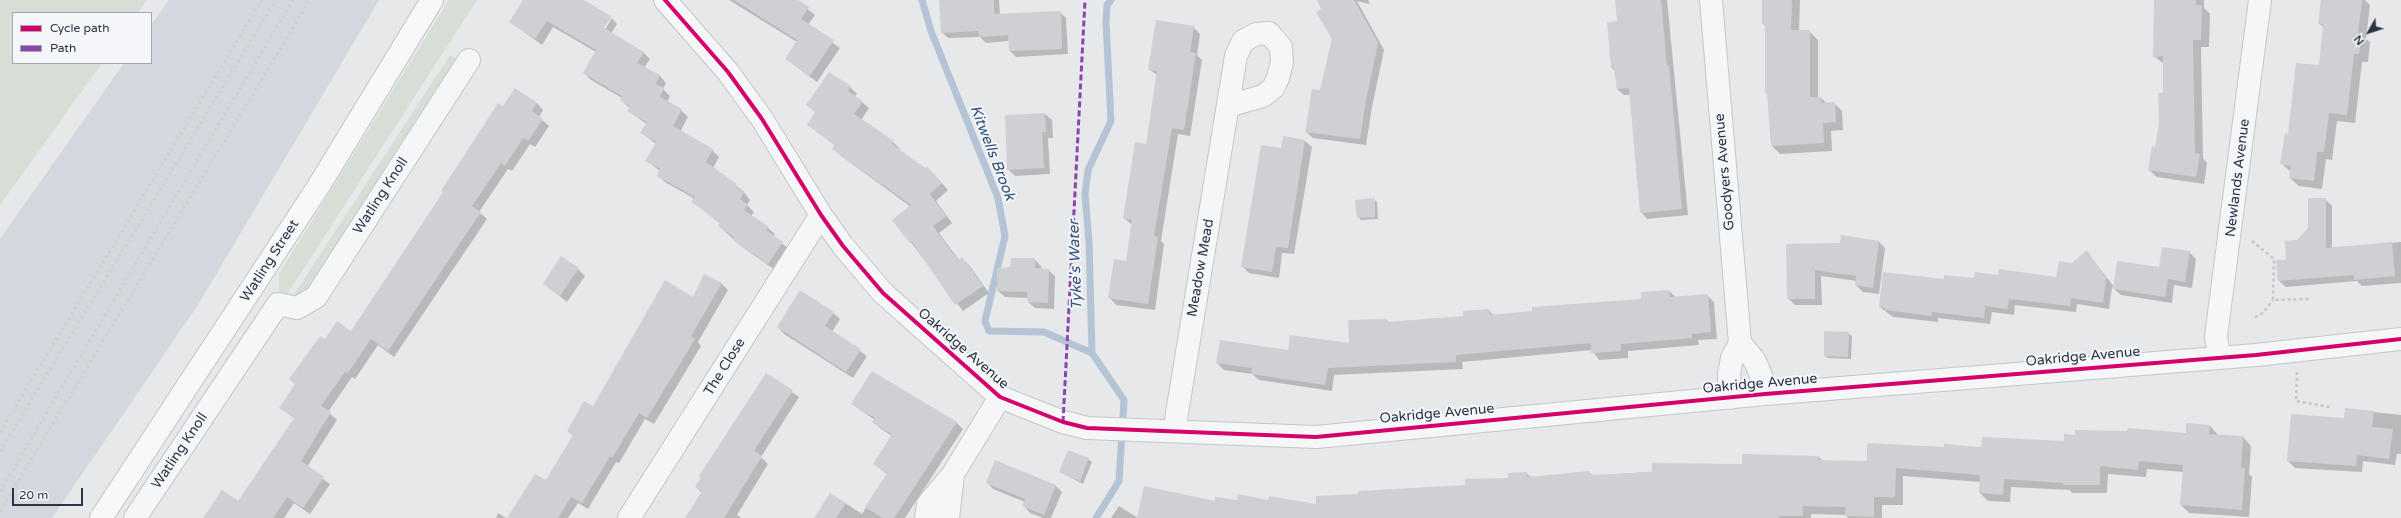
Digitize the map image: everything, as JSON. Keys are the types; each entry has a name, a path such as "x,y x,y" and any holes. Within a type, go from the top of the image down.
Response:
{"main road":[{"name":"Watling Street","path":"101,518 254,287 318,187 432,0"}],"street":[{"name":"Oakridge Avenue","path":"665,0 728,72 762,119 821,215 843,246 883,293 1000,397 1063,422 1087,428 1316,437 1765,394 2298,350 2401,339"},
{"name":"Goodyers Avenue","path":"1710,0 1740,344"},
{"name":"Newlands Avenue","path":"2219,356 2216,336 2260,0"},
{"name":"Watling Knoll","path":"254,287 278,304 297,308 316,297 469,60"},
{"name":"Meadow Mead","path":"1174,431 1228,106"},
{"name":"The Close","path":"629,518 821,215"},
{"name":"Watling Knoll","path":"135,518 278,304"},
{"path":"1730,398 1729,374 1732,358 1740,344 1755,361 1763,381 1765,394"},
{"path":"926,518 928,504 953,474 1000,397"},
{"path":"948,518 953,474"}],"path":[{"path":"2230,237 2255,241 2274,259 2273,300 2263,313 2255,317"},
{"path":"2273,300 2309,299"},
{"path":"2298,350 2296,401 2330,407"}],"shaded area":[{"path":"0,0 147,0 139,12 12,12 12,64 101,64 0,205"},
{"path":"169,0 379,0 198,305 52,518 0,518 0,239 123,64 152,64 152,24"},
{"path":"449,0 477,0 286,296 279,290 279,274"},
{"path":"450,55 457,60 314,282 305,292 293,296"}],"building":[{"path":"523,0 584,0 611,16 604,28 644,52 637,63 660,75 656,84 664,88 660,97 682,109 673,126 713,149 706,162 737,184 735,186 744,193 740,199 748,205 744,210 769,227 766,230 783,242 768,264 733,240 734,237 718,226 720,222 691,202 695,197 657,176 660,169 645,161 656,142 640,133 647,122 627,111 630,106 620,100 622,96 583,73 596,50 547,21 535,39 509,22"},
{"path":"734,0 798,0 809,7 801,19 834,40 810,76 785,59 797,40"},
{"path":"939,0 994,0 994,14 1061,11 1062,49 1009,51 1008,35 979,37 978,31 941,33"},
{"path":"1317,0 1354,0 1378,43 1366,100 1360,139 1305,132 1312,89 1320,90 1332,39 1316,12 1321,9"},
{"path":"1615,0 1661,0 1667,66 1669,65 1682,209 1640,213 1629,88 1617,89 1614,68 1611,68 1607,22 1617,21"},
{"path":"1762,0 1792,0 1791,30 1810,30 1810,97 1821,97 1821,103 1835,102 1836,122 1823,123 1824,143 1771,146 1767,93 1765,93 1765,24 1762,24"},
{"path":"2154,0 2196,0 2196,5 2202,5 2201,40 2193,40 2195,153 2200,154 2196,177 2148,170 2152,146 2155,147 2159,124 2158,93 2163,93 2163,56 2153,57"},
{"path":"2321,0 2362,0 2358,33 2362,33 2359,54 2354,54 2347,115 2329,113 2324,152 2317,152 2314,181 2289,178 2291,166 2280,164 2285,133 2288,134 2296,63 2319,65 2323,24 2318,24"},
{"path":"1156,20 1194,26 1190,52 1196,53 1184,130 1172,128 1154,236 1158,237 1148,304 1108,298 1114,259 1126,261 1132,220 1123,218 1135,142 1146,144 1157,71 1148,70"},
{"path":"829,72 851,86 848,91 863,101 854,114 894,141 892,144 925,168 927,166 942,183 930,194 946,216 933,226 958,260 962,257 983,286 955,305 912,242 910,243 892,220 911,205 832,149 835,145 807,125 815,112 806,105"},
{"path":"515,88 537,103 532,111 543,119 528,141 523,138 505,166 501,163 472,206 481,212 388,351 371,339 348,373 345,372 321,406 331,412 301,461 324,477 303,508 287,497 273,518 203,518 222,490 238,501 294,418 279,408 295,384 289,379 320,336 325,339 337,321 351,331 443,192 441,191 498,103 503,106"},
{"path":"1045,113 1046,132 1042,132 1044,168 1007,170 1005,115"},
{"path":"1283,136 1305,140 1288,248 1276,247 1272,272 1241,267 1261,145 1281,148"},
{"path":"1375,198 1375,217 1357,218 1355,200"},
{"path":"2308,198 2326,198 2326,248 2392,242 2395,276 2354,280 2354,275 2278,281 2276,260 2286,260 2285,241 2297,240 2308,228"},
{"path":"1841,235 1879,241 1873,288 1855,285 1856,276 1815,270 1815,299 1787,299 1786,244 1840,243"},
{"path":"2162,247 2190,251 2185,282 2168,279 2165,297 2113,289 2117,261 2159,267"},
{"path":"2087,250 2106,278 2103,303 2071,298 2070,306 2009,299 2007,309 1985,306 1984,318 1932,312 1931,316 1885,310 1885,308 1879,307 1883,272 1944,279 1944,275 1974,278 1975,272 1998,275 1999,269 2056,277 2059,261 2072,263"},
{"path":"561,256 579,268 560,296 543,284"},
{"path":"1011,258 1035,258 1035,268 1049,269 1048,303 1027,302 1027,292 997,291 997,268 1010,267"},
{"path":"704,274 722,283 691,336 695,339 647,418 639,413 612,458 610,456 582,503 571,497 558,518 507,518 535,474 546,480 573,435 567,431 584,401 593,406 665,280 693,297"},
{"path":"800,290 834,312 825,326 861,349 846,372 777,327"},
{"path":"1669,290 1670,297 1708,294 1711,332 1692,334 1692,338 1621,344 1621,351 1591,353 1591,343 1456,355 1456,362 1328,368 1325,385 1251,374 1252,368 1216,363 1220,340 1288,350 1290,335 1349,343 1348,320 1387,319 1387,322 1463,316 1463,311 1489,309 1490,315 1532,311 1532,307 1641,299 1641,292"},
{"path":"1824,331 1849,332 1848,357 1824,356"},
{"path":"872,371 957,422 894,518 883,518 865,507 887,473 873,464 892,434 872,422 875,418 851,404"},
{"path":"766,373 793,390 754,451 762,456 724,518 685,518 702,491 695,487 701,477 699,476"},
{"path":"2345,408 2374,411 2372,427 2393,429 2389,459 2357,455 2356,466 2287,461 2291,414 2344,418"},
{"path":"2186,423 2210,425 2209,434 2243,436 2241,468 2245,468 2242,510 2180,505 2183,465 2139,461 2138,470 2100,466 2100,485 2063,485 2063,483 2004,479 2003,495 1979,493 1980,475 1896,468 1895,497 1874,497 1874,517 1845,516 1845,507 1803,506 1803,516 1779,516 1779,518 1137,518 1144,486 1215,501 1215,497 1237,500 1238,494 1268,500 1269,496 1316,504 1316,496 1358,494 1358,491 1465,485 1465,479 1508,478 1508,473 1527,472 1527,477 1590,471 1590,475 1652,472 1652,463 1742,464 1742,454 1819,456 1819,460 1867,461 1867,443 1944,447 1944,444 1981,447 1982,437 2064,441 2064,434 2075,435 2075,430 2127,431 2128,428 2186,433"},
{"path":"1068,450 1089,458 1080,481 1059,472"},
{"path":"995,460 1056,485 1044,515 1022,506 1025,499 986,483"},
{"path":"830,493 846,503 836,518 814,518"}],"waterway":[{"name":"Kitwells Brook","path":"922,0 931,31 998,198 1005,236 985,321 989,331 1044,332 1092,353"},
{"name":"Tyke's Water","path":"1096,518 1119,481 1124,400 1092,353 1089,242 1085,194 1088,170 1111,121 1106,22 1107,5 1111,0"}],"railway":[{"path":"0,432 262,0"},
{"path":"0,451 276,0"},
{"path":"0,491 293,0"},
{"path":"0,511 310,0"}],"marked path":[{"path":"1063,422 1085,0"}],"cycle path":[{"path":"665,0 728,72 762,119 821,215 843,246 883,293 1000,397 1063,422 1087,428 1316,437 1765,394 2256,355 2401,339"}]}
